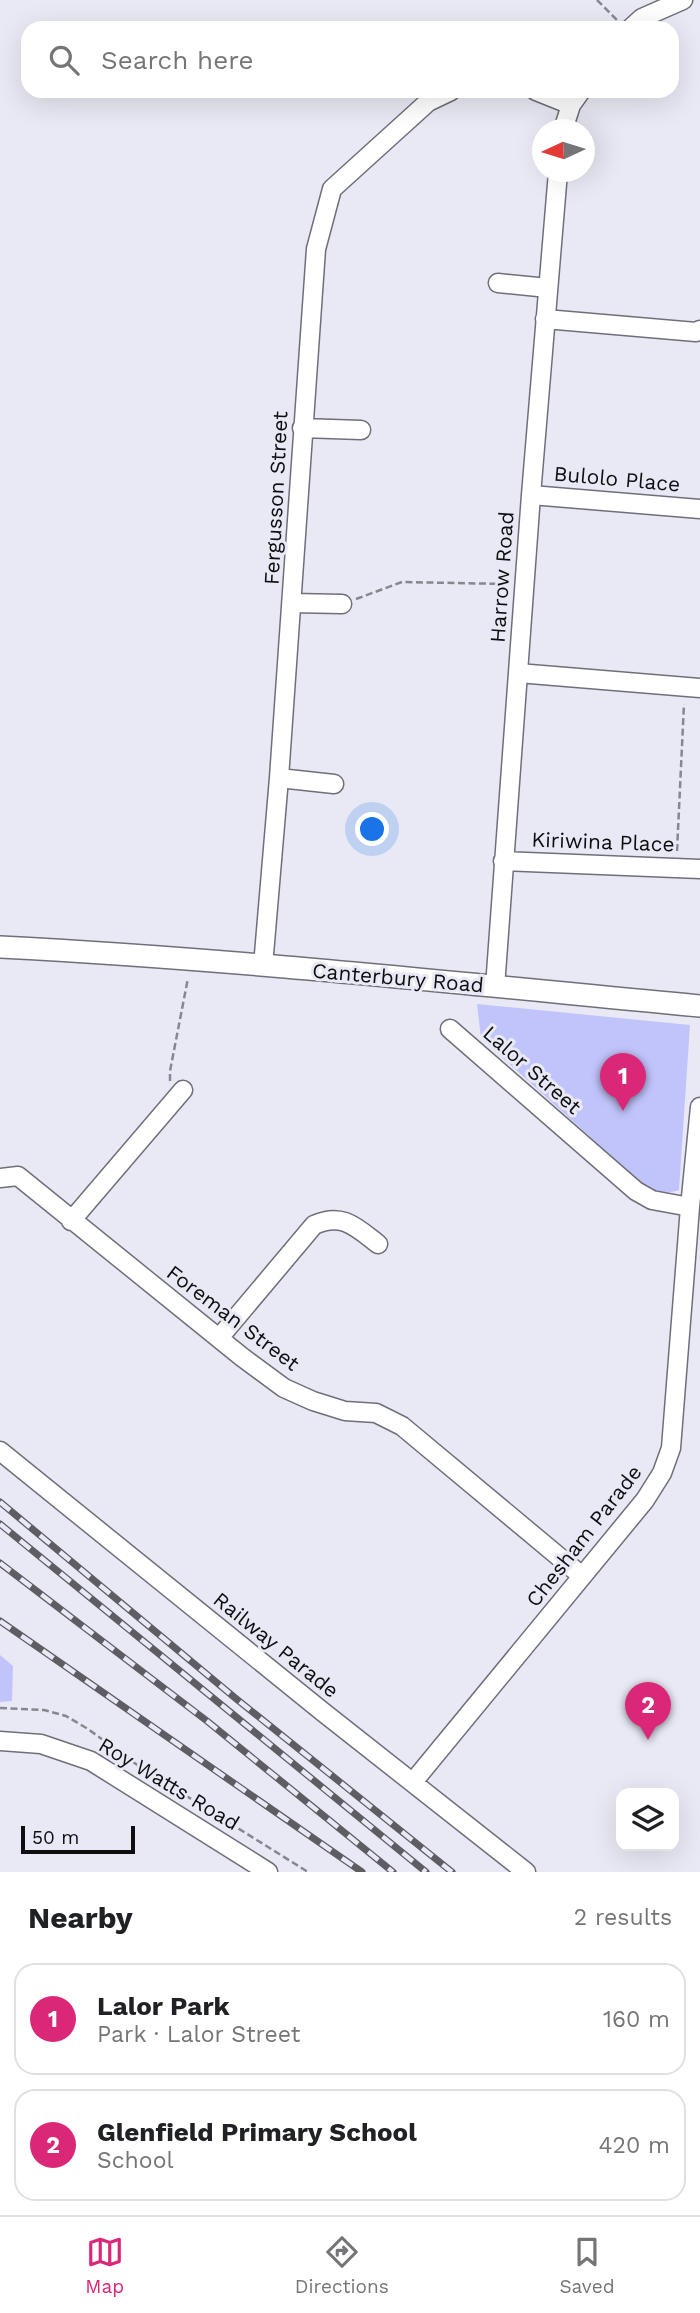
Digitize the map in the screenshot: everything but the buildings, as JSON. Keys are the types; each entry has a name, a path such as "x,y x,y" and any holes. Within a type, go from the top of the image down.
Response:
{"main road":[{"name":"Canterbury Road","path":"0,937 96,952"},
{"name":"Canterbury Road","path":"0,947 263,966 700,1006"}],"street":[{"path":"639,21 683,0"},
{"name":"Fergusson Street","path":"263,966 292,603 316,248 332,189 428,102 436,98"},
{"path":"568,119 576,98"},
{"name":"Harrow Road","path":"495,987 557,182"},
{"path":"498,283 548,288"},
{"path":"545,319 696,332 700,330"},
{"path":"302,428 361,430"},
{"name":"Bulolo Place","path":"531,495 700,509"},
{"path":"292,603 342,604"},
{"path":"518,673 693,688"},
{"path":"279,778 334,784"},
{"name":"Kiriwina Place","path":"503,861 700,869"},
{"name":"Lalor Street","path":"450,1029 636,1191 652,1200 690,1207"},
{"path":"71,1221 177,1097"},
{"name":"Chesham Parade","path":"413,1782 645,1500 662,1473 671,1448 700,1107"},
{"name":"Foreman Street","path":"0,1178 18,1176 71,1221 284,1388 345,1411 376,1413 402,1426 582,1576"},
{"path":"219,1338 314,1225 326,1220 343,1220 378,1244"},
{"name":"Railway Parade","path":"0,1451 526,1872"},
{"name":"Roy Watts Road","path":"0,1741 41,1744 91,1761 266,1871"}],"path":[{"path":"597,0 618,21"},
{"path":"342,604 402,582 524,585"},
{"path":"676,868 693,688"},
{"path":"177,1097 170,1071 192,961"},
{"path":"0,1708 44,1710 66,1716 139,1767 308,1872"}],"shaded area":[{"path":"477,1004 690,1025 679,1190 660,1191 641,1183 481,1038"},
{"path":"0,1655 13,1666 12,1701 0,1702"}],"railway":[{"path":"0,1502 234,1697 452,1872"},
{"path":"0,1524 426,1872"},
{"path":"0,1563 207,1721 393,1872"},
{"path":"0,1621 362,1872"}],"place":[{"name":"Lalor Park","path":"623,1111"},
{"name":"Glenfield Primary School","path":"648,1740"}]}
